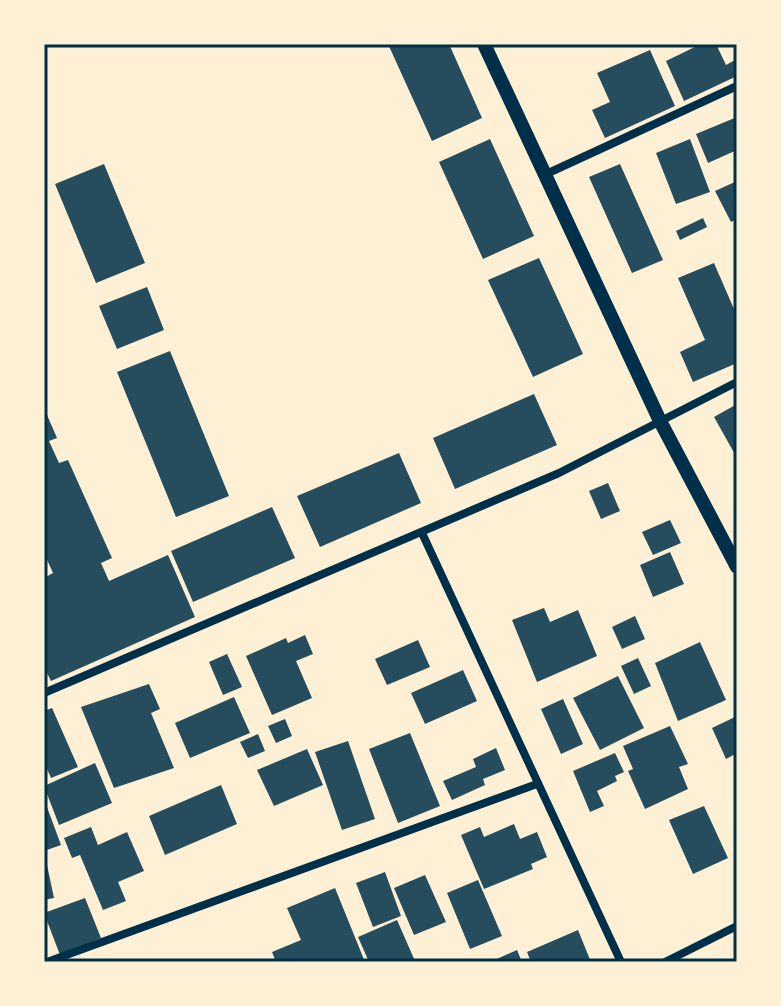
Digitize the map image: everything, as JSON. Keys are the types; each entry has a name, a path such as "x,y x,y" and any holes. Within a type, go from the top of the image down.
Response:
{"street":[{"path":"484,44 660,421 737,567"},
{"path":"544,175 737,86"},
{"path":"44,693 559,473 737,382"},
{"path":"422,533 621,962"},
{"path":"47,962 537,784"},
{"path":"665,962 737,926"}],"building":[{"path":"388,44 449,44 482,118 432,141"},
{"path":"701,44 716,44 726,65 737,59 737,76 684,101 666,61"},
{"path":"650,50 675,106 605,138 592,110 610,102 597,73"},
{"path":"737,117 737,150 708,163 696,134"},
{"path":"490,139 534,236 483,259 439,162"},
{"path":"690,139 710,192 676,204 656,153"},
{"path":"104,164 145,263 96,283 55,184"},
{"path":"620,164 663,260 632,273 589,177"},
{"path":"737,181 737,219 731,222 715,191"},
{"path":"703,218 707,227 680,240 676,231"},
{"path":"539,258 583,354 533,377 488,280"},
{"path":"714,263 737,316 737,363 693,382 680,352 705,340 678,278"},
{"path":"147,287 164,330 117,349 99,306"},
{"path":"170,351 229,496 176,517 117,372"},
{"path":"534,394 557,445 455,489 433,438"},
{"path":"737,404 737,458 714,417"},
{"path":"44,408 57,438 49,441 59,463 68,460 112,558 101,563 109,581 168,555 195,617 51,681 44,667 44,578 53,573 44,553"},
{"path":"399,453 421,503 320,547 297,496"},
{"path":"608,483 620,511 601,519 589,491"},
{"path":"272,507 295,558 193,602 171,551"},
{"path":"670,520 681,543 653,555 642,532"},
{"path":"670,552 684,584 653,597 640,565"},
{"path":"544,608 550,622 578,610 597,656 537,682 512,620"},
{"path":"635,616 645,639 622,649 612,627"},
{"path":"305,635 313,654 296,661 312,698 272,715 246,656 286,638 288,643"},
{"path":"418,640 430,667 387,685 375,659"},
{"path":"700,642 726,700 678,721 655,663"},
{"path":"227,654 242,687 223,695 209,662"},
{"path":"638,658 651,686 634,694 621,666"},
{"path":"463,670 477,701 425,724 411,693"},
{"path":"618,676 644,728 600,750 573,698"},
{"path":"149,684 160,709 151,713 174,768 114,788 81,707"},
{"path":"234,697 250,733 190,758 175,723"},
{"path":"563,699 583,744 561,754 541,709"},
{"path":"52,708 78,767 51,778 44,762 44,711"},
{"path":"737,716 737,753 726,759 712,728"},
{"path":"285,719 292,736 276,743 268,726"},
{"path":"670,726 688,764 679,767 688,789 645,809 628,771 633,769 623,746"},
{"path":"410,733 440,806 398,823 369,749"},
{"path":"258,734 265,751 248,758 240,742"},
{"path":"348,741 375,819 342,830 315,752"},
{"path":"496,748 505,770 483,779 485,785 452,800 443,781 476,767 473,759"},
{"path":"307,749 323,785 274,806 257,770"},
{"path":"615,753 624,772 615,776 617,781 597,791 604,806 590,812 573,771"},
{"path":"95,763 112,803 59,825 44,786"},
{"path":"221,785 237,824 165,855 149,816"},
{"path":"44,799 61,845 44,851"},
{"path":"704,806 728,858 693,874 669,820"},
{"path":"514,824 520,839 537,832 547,857 531,864 533,869 484,889 461,835 480,827 484,837"},
{"path":"91,827 98,845 127,832 144,871 118,882 126,901 103,910 80,855 72,858 64,838"},
{"path":"44,851 54,898 44,900"},
{"path":"385,872 401,916 373,927 356,883"},
{"path":"425,875 446,922 414,935 394,888"},
{"path":"478,880 502,936 470,949 447,893"},
{"path":"335,888 365,962 276,962 272,952 301,940 287,908"},
{"path":"85,898 101,938 60,955 44,913"},
{"path":"397,920 415,961 369,962 358,937"},
{"path":"578,930 591,962 531,962 527,952"},
{"path":"517,950 522,962 490,962"}]}
